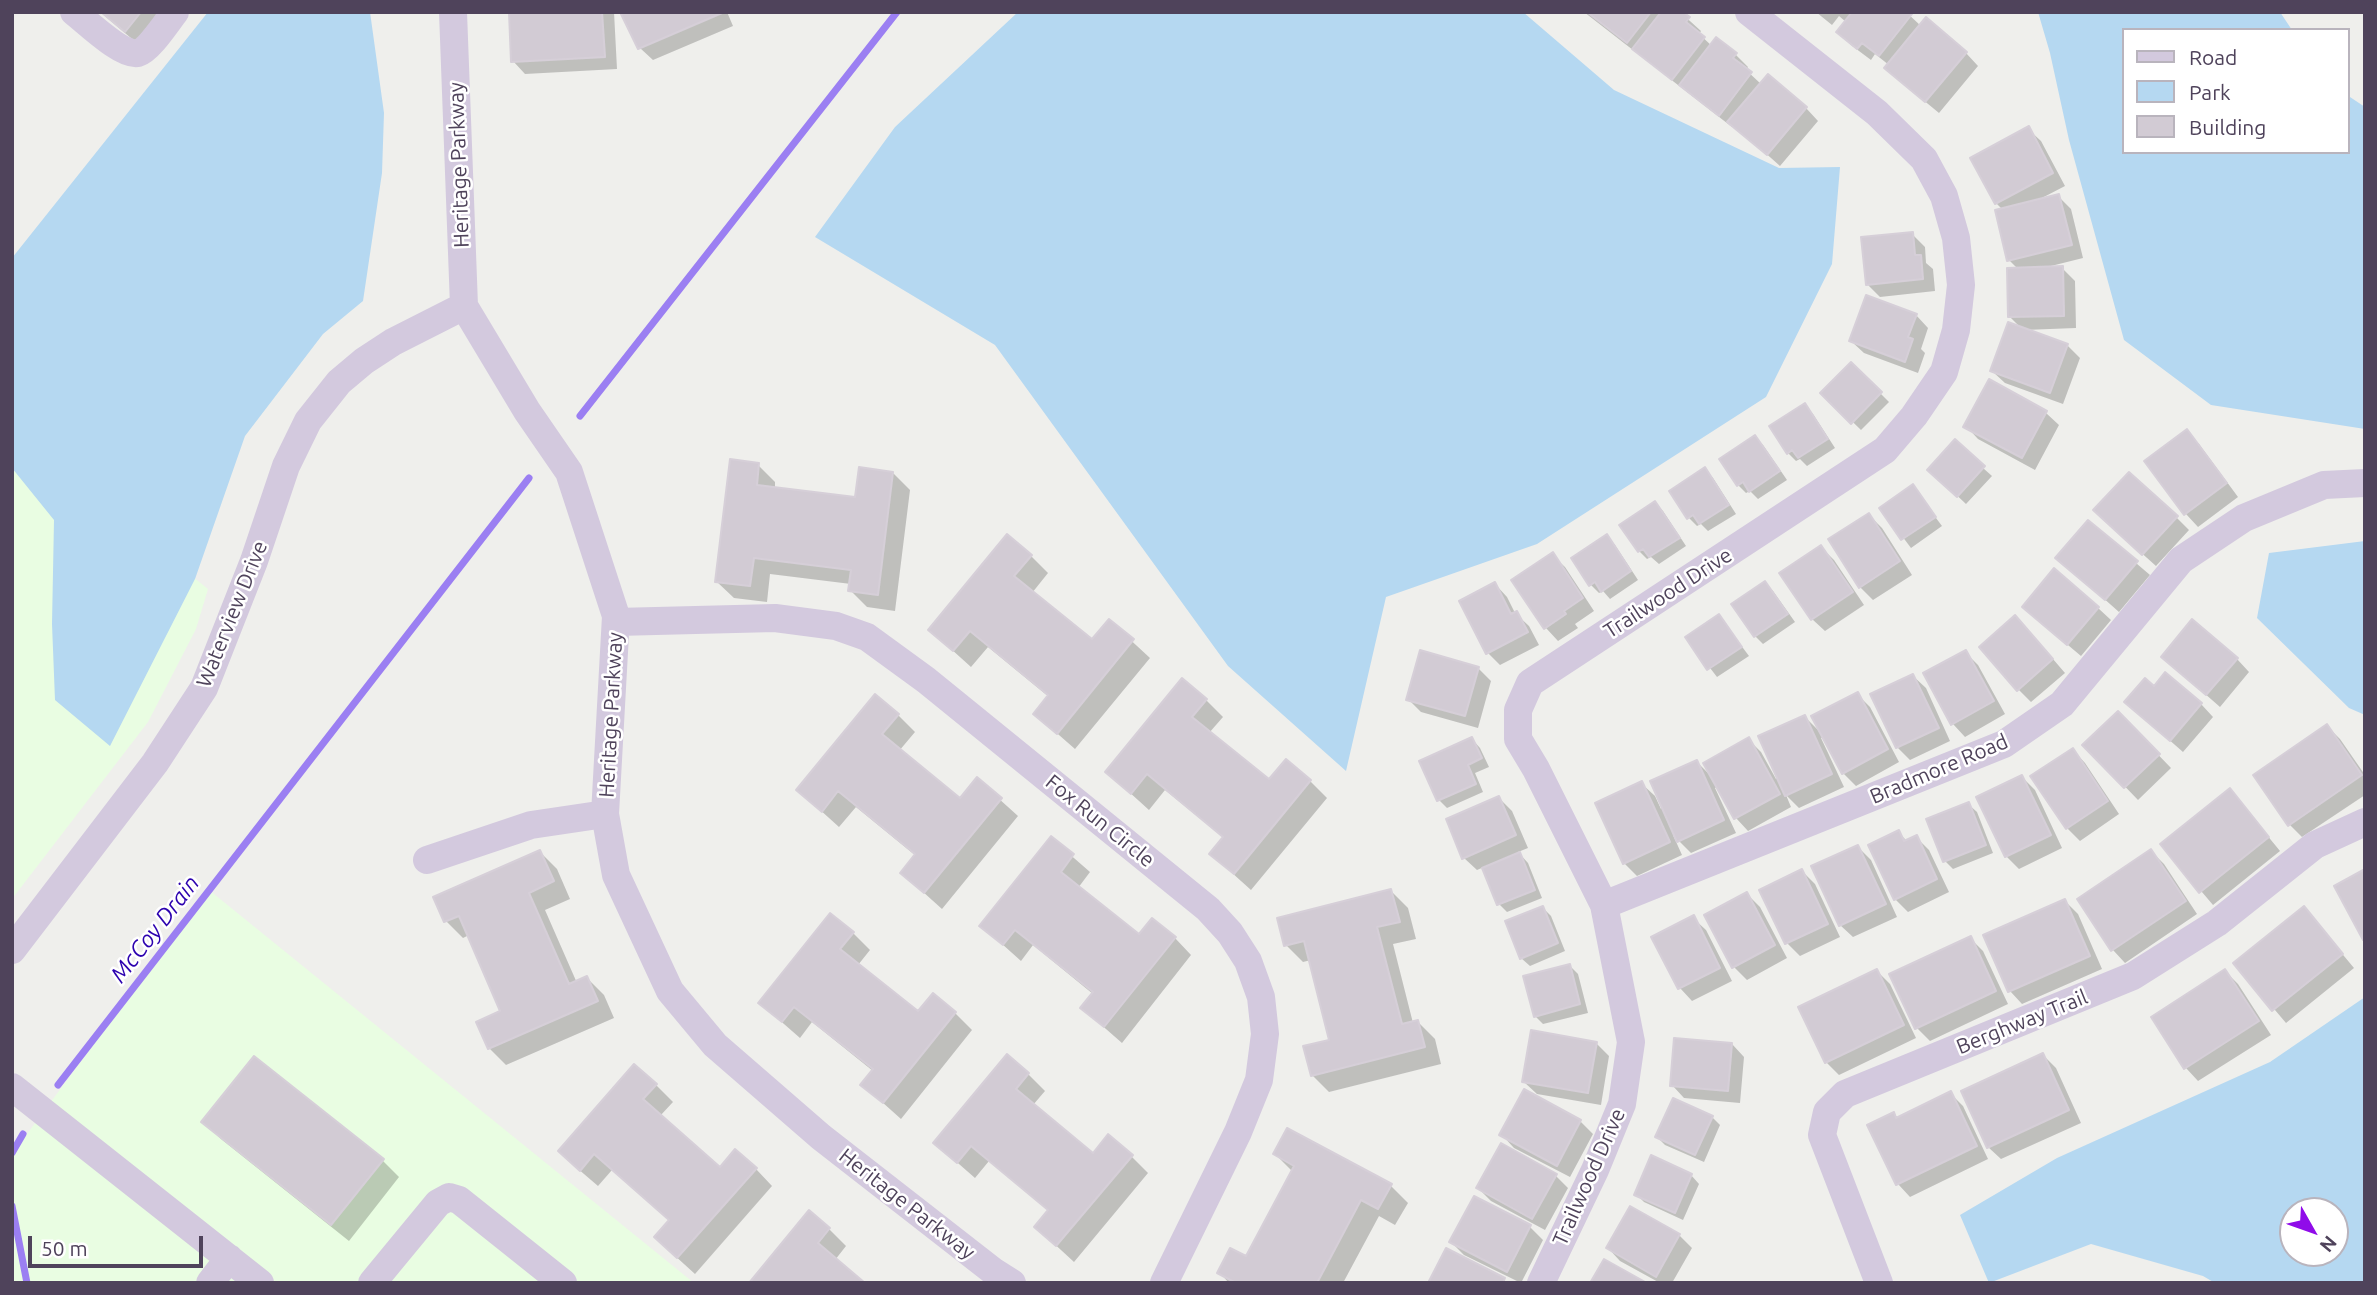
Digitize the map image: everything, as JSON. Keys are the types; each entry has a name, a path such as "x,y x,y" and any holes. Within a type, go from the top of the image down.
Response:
{"street":[{"path":"74,12 126,53 139,53 147,48 175,12"},
{"name":"Heritage Parkway","path":"453,12 464,306 527,411 569,472 616,616 605,814 616,875 670,991 715,1045 821,1137 1012,1283"},
{"name":"Trailwood Drive","path":"1541,1283 1595,1170 1622,1104 1631,1042 1604,905 1536,769 1518,739 1518,710 1530,683 1885,450 1914,416 1944,372 1956,330 1961,285 1956,238 1944,195 1924,159 1877,113 1749,12"},
{"name":"Waterview Drive","path":"12,950 155,763 204,688 250,572 286,466 308,421 339,382 364,361 393,342 464,306"},
{"name":"Bradmore Road","path":"1604,905 2004,744 2062,704 2181,560 2244,518 2324,485 2365,483"},
{"name":"Fox Run Circle","path":"616,622 775,618 836,626 867,638 926,680 1208,909 1230,933 1248,961 1261,997 1265,1034 1259,1080 1238,1132 1164,1283"},
{"path":"427,860 531,825 605,814"},
{"name":"Berghway Trail","path":"1879,1283 1822,1135 1827,1112 1844,1094 2133,976 2217,923 2315,845 2365,821"},
{"path":"12,1087 260,1283"},
{"path":"372,1283 438,1203 449,1197 458,1200 563,1283"},
{"path":"209,1283 229,1258"}],"shaded area":[{"path":"12,432 208,589 196,629 148,722 12,899"},
{"path":"209,890 694,1283 12,1283 12,1154"}],"green space":[{"path":"208,12 370,12 384,113 382,173 363,301 323,334 245,436 195,579 110,746 55,700 52,624 54,520 12,468 12,258"},
{"path":"1018,12 1523,12 1614,90 1779,168 1840,167 1832,264 1766,397 1537,544 1386,597 1346,771 1228,666 995,345 815,237 895,127"},
{"path":"2038,12 2280,12 2291,28 2122,28 2122,154 2349,154 2349,96 2365,107 2365,429 2211,405 2124,340 2069,140"},
{"path":"2365,541 2365,715 2349,708 2257,618 2269,553"},
{"path":"2365,997 2365,1283 2215,1283 2203,1276 2091,1244 1989,1283 1960,1215 2057,1158 2270,1062"}],"building":[{"path":"101,12 141,12 125,32"},
{"path":"509,12 602,12 605,57 511,62"},
{"path":"620,12 721,12 722,13 638,49"},
{"path":"1587,12 1651,12 1627,43"},
{"path":"1661,12 1683,12 1690,17 1686,22 1705,37 1672,80 1632,49"},
{"path":"1852,12 1912,14 1879,56 1862,43 1857,49 1836,32"},
{"path":"1926,17 1967,52 1925,102 1884,68"},
{"path":"1716,37 1737,53 1733,58 1752,72 1719,116 1679,85"},
{"path":"1768,74 1807,107 1767,155 1727,122"},
{"path":"2029,126 2053,173 1995,204 1970,158"},
{"path":"2059,194 2072,245 2007,261 1995,210"},
{"path":"1913,232 1915,255 1921,255 1923,279 1866,285 1861,237"},
{"path":"2063,266 2064,316 2008,317 2007,268"},
{"path":"1866,295 1917,314 1908,337 1913,339 1905,362 1849,341"},
{"path":"2008,322 2068,344 2050,393 1990,371"},
{"path":"1851,362 1882,392 1851,424 1820,393"},
{"path":"1989,379 2047,411 2022,458 1963,427"},
{"path":"1805,403 1828,439 1798,458 1792,450 1787,454 1769,426"},
{"path":"2187,429 2227,483 2184,515 2144,461"},
{"path":"1755,435 1780,471 1749,492 1743,482 1737,486 1719,459"},
{"path":"1955,439 1985,466 1957,497 1927,470"},
{"path":"730,459 759,463 757,485 855,497 859,467 893,472 878,595 848,591 851,570 754,558 750,586 715,582"},
{"path":"1705,467 1729,505 1699,524 1693,515 1687,519 1669,491"},
{"path":"2129,472 2178,516 2142,555 2093,510"},
{"path":"1913,484 1936,517 1901,540 1879,508"},
{"path":"1655,501 1680,538 1649,557 1643,549 1638,552 1619,525"},
{"path":"1869,513 1900,561 1859,588 1828,539"},
{"path":"2088,520 2138,561 2105,600 2055,558"},
{"path":"1007,534 1032,555 1014,576 1092,639 1109,619 1134,639 1057,734 1033,714 1048,695 970,631 953,651 928,630"},
{"path":"1607,534 1631,571 1601,592 1595,582 1589,586 1571,558"},
{"path":"1821,545 1853,592 1811,620 1779,573"},
{"path":"1553,552 1583,598 1544,629 1511,580"},
{"path":"2054,568 2099,607 2067,645 2022,607"},
{"path":"1765,581 1788,614 1754,637 1731,604"},
{"path":"1495,582 1511,614 1517,611 1528,632 1486,654 1459,601"},
{"path":"1719,614 1742,647 1707,670 1685,637"},
{"path":"2015,615 2053,659 2017,691 1979,647"},
{"path":"2192,619 2238,658 2206,695 2161,657"},
{"path":"1420,650 1479,667 1465,716 1406,700"},
{"path":"1966,650 1994,701 1951,725 1923,673"},
{"path":"2165,672 2202,703 2170,741 2124,702 2145,678 2154,686"},
{"path":"1913,674 1939,728 1896,748 1870,694"},
{"path":"1182,678 1207,699 1192,717 1269,779 1286,759 1311,780 1234,874 1209,854 1223,837 1147,774 1131,794 1105,772"},
{"path":"1858,692 1888,749 1842,774 1811,716"},
{"path":"875,694 899,714 882,734 960,798 977,777 1002,798 924,893 900,873 915,854 838,791 822,812 796,790"},
{"path":"2118,711 2160,754 2124,788 2082,745"},
{"path":"1805,715 1832,774 1785,796 1758,736"},
{"path":"2327,724 2362,775 2288,826 2253,775"},
{"path":"1472,737 1482,758 1468,765 1476,784 1437,801 1419,761"},
{"path":"1749,737 1780,794 1734,819 1703,763"},
{"path":"2073,748 2108,801 2066,829 2030,776"},
{"path":"1697,760 1724,820 1677,842 1650,781"},
{"path":"2022,775 2051,835 2005,857 1976,797"},
{"path":"1642,781 1670,842 1623,864 1595,803"},
{"path":"2230,788 2269,837 2199,893 2160,844"},
{"path":"1499,796 1516,835 1462,859 1446,819"},
{"path":"1969,802 1986,845 1943,862 1926,819"},
{"path":"1899,830 1904,841 1917,835 1937,879 1894,900 1868,845"},
{"path":"1051,836 1074,854 1061,872 1139,934 1152,918 1176,937 1104,1027 1080,1008 1093,992 1015,930 1003,945 979,926"},
{"path":"1858,845 1886,904 1839,926 1811,866"},
{"path":"2151,849 2186,901 2111,951 2077,899"},
{"path":"540,850 554,881 529,893 569,984 587,976 598,1001 488,1049 476,1022 500,1011 459,916 444,922 433,897"},
{"path":"1520,852 1535,890 1497,905 1482,868"},
{"path":"1802,869 1828,924 1785,944 1759,890"},
{"path":"2365,869 2365,939 2363,940 2334,886"},
{"path":"1391,889 1400,922 1377,927 1402,1024 1418,1020 1425,1047 1311,1076 1303,1046 1329,1040 1304,941 1284,946 1277,918"},
{"path":"1747,892 1775,945 1732,968 1704,915"},
{"path":"2065,899 2090,956 2008,992 1983,935"},
{"path":"1543,906 1558,943 1520,959 1505,921"},
{"path":"2304,906 2343,954 2272,1011 2233,963"},
{"path":"830,913 854,932 840,949 918,1011 933,993 956,1012 883,1103 860,1085 873,1069 794,1007 782,1022 758,1003"},
{"path":"1694,915 1720,968 1678,989 1651,937"},
{"path":"1971,936 1996,991 1915,1029 1889,974"},
{"path":"1570,964 1580,1004 1534,1017 1523,976"},
{"path":"1877,969 1904,1025 1825,1063 1798,1007"},
{"path":"2225,969 2259,1021 2184,1069 2151,1017"},
{"path":"1531,1030 1597,1042 1588,1093 1522,1082"},
{"path":"1674,1038 1732,1043 1728,1091 1670,1086"},
{"path":"2043,1053 2069,1110 1987,1148 1961,1091"},
{"path":"1007,1054 1029,1073 1016,1089 1093,1153 1108,1134 1133,1155 1056,1246 1034,1227 1048,1210 971,1146 957,1163 933,1143"},
{"path":"254,1056 384,1159 331,1225 201,1122"},
{"path":"634,1064 657,1084 643,1099 720,1167 735,1149 757,1168 677,1258 654,1237 669,1220 594,1154 580,1171 558,1151"},
{"path":"1524,1089 1581,1120 1557,1166 1499,1135"},
{"path":"1951,1091 1977,1146 1896,1185 1867,1125 1894,1112 1896,1118"},
{"path":"1673,1098 1713,1116 1695,1155 1655,1137"},
{"path":"1287,1128 1392,1184 1378,1209 1361,1200 1317,1283 1236,1283 1217,1273 1230,1248 1246,1256 1294,1166 1273,1154"},
{"path":"1501,1143 1557,1174 1532,1219 1476,1188"},
{"path":"1651,1155 1692,1174 1675,1213 1634,1195"},
{"path":"1474,1196 1531,1225 1507,1272 1449,1242"},
{"path":"1630,1206 1680,1234 1656,1277 1606,1248"},
{"path":"809,1210 830,1228 818,1243 865,1283 749,1283"},
{"path":"1446,1248 1505,1278 1503,1283 1428,1283"},
{"path":"1604,1259 1647,1283 1590,1283"}],"waterway":[{"path":"580,416 897,12"},
{"path":"58,1085 529,478"},
{"name":"McCoy Drain","path":"12,1153 23,1134"},
{"name":"McCoy Drain","path":"12,1206 27,1283"}]}
